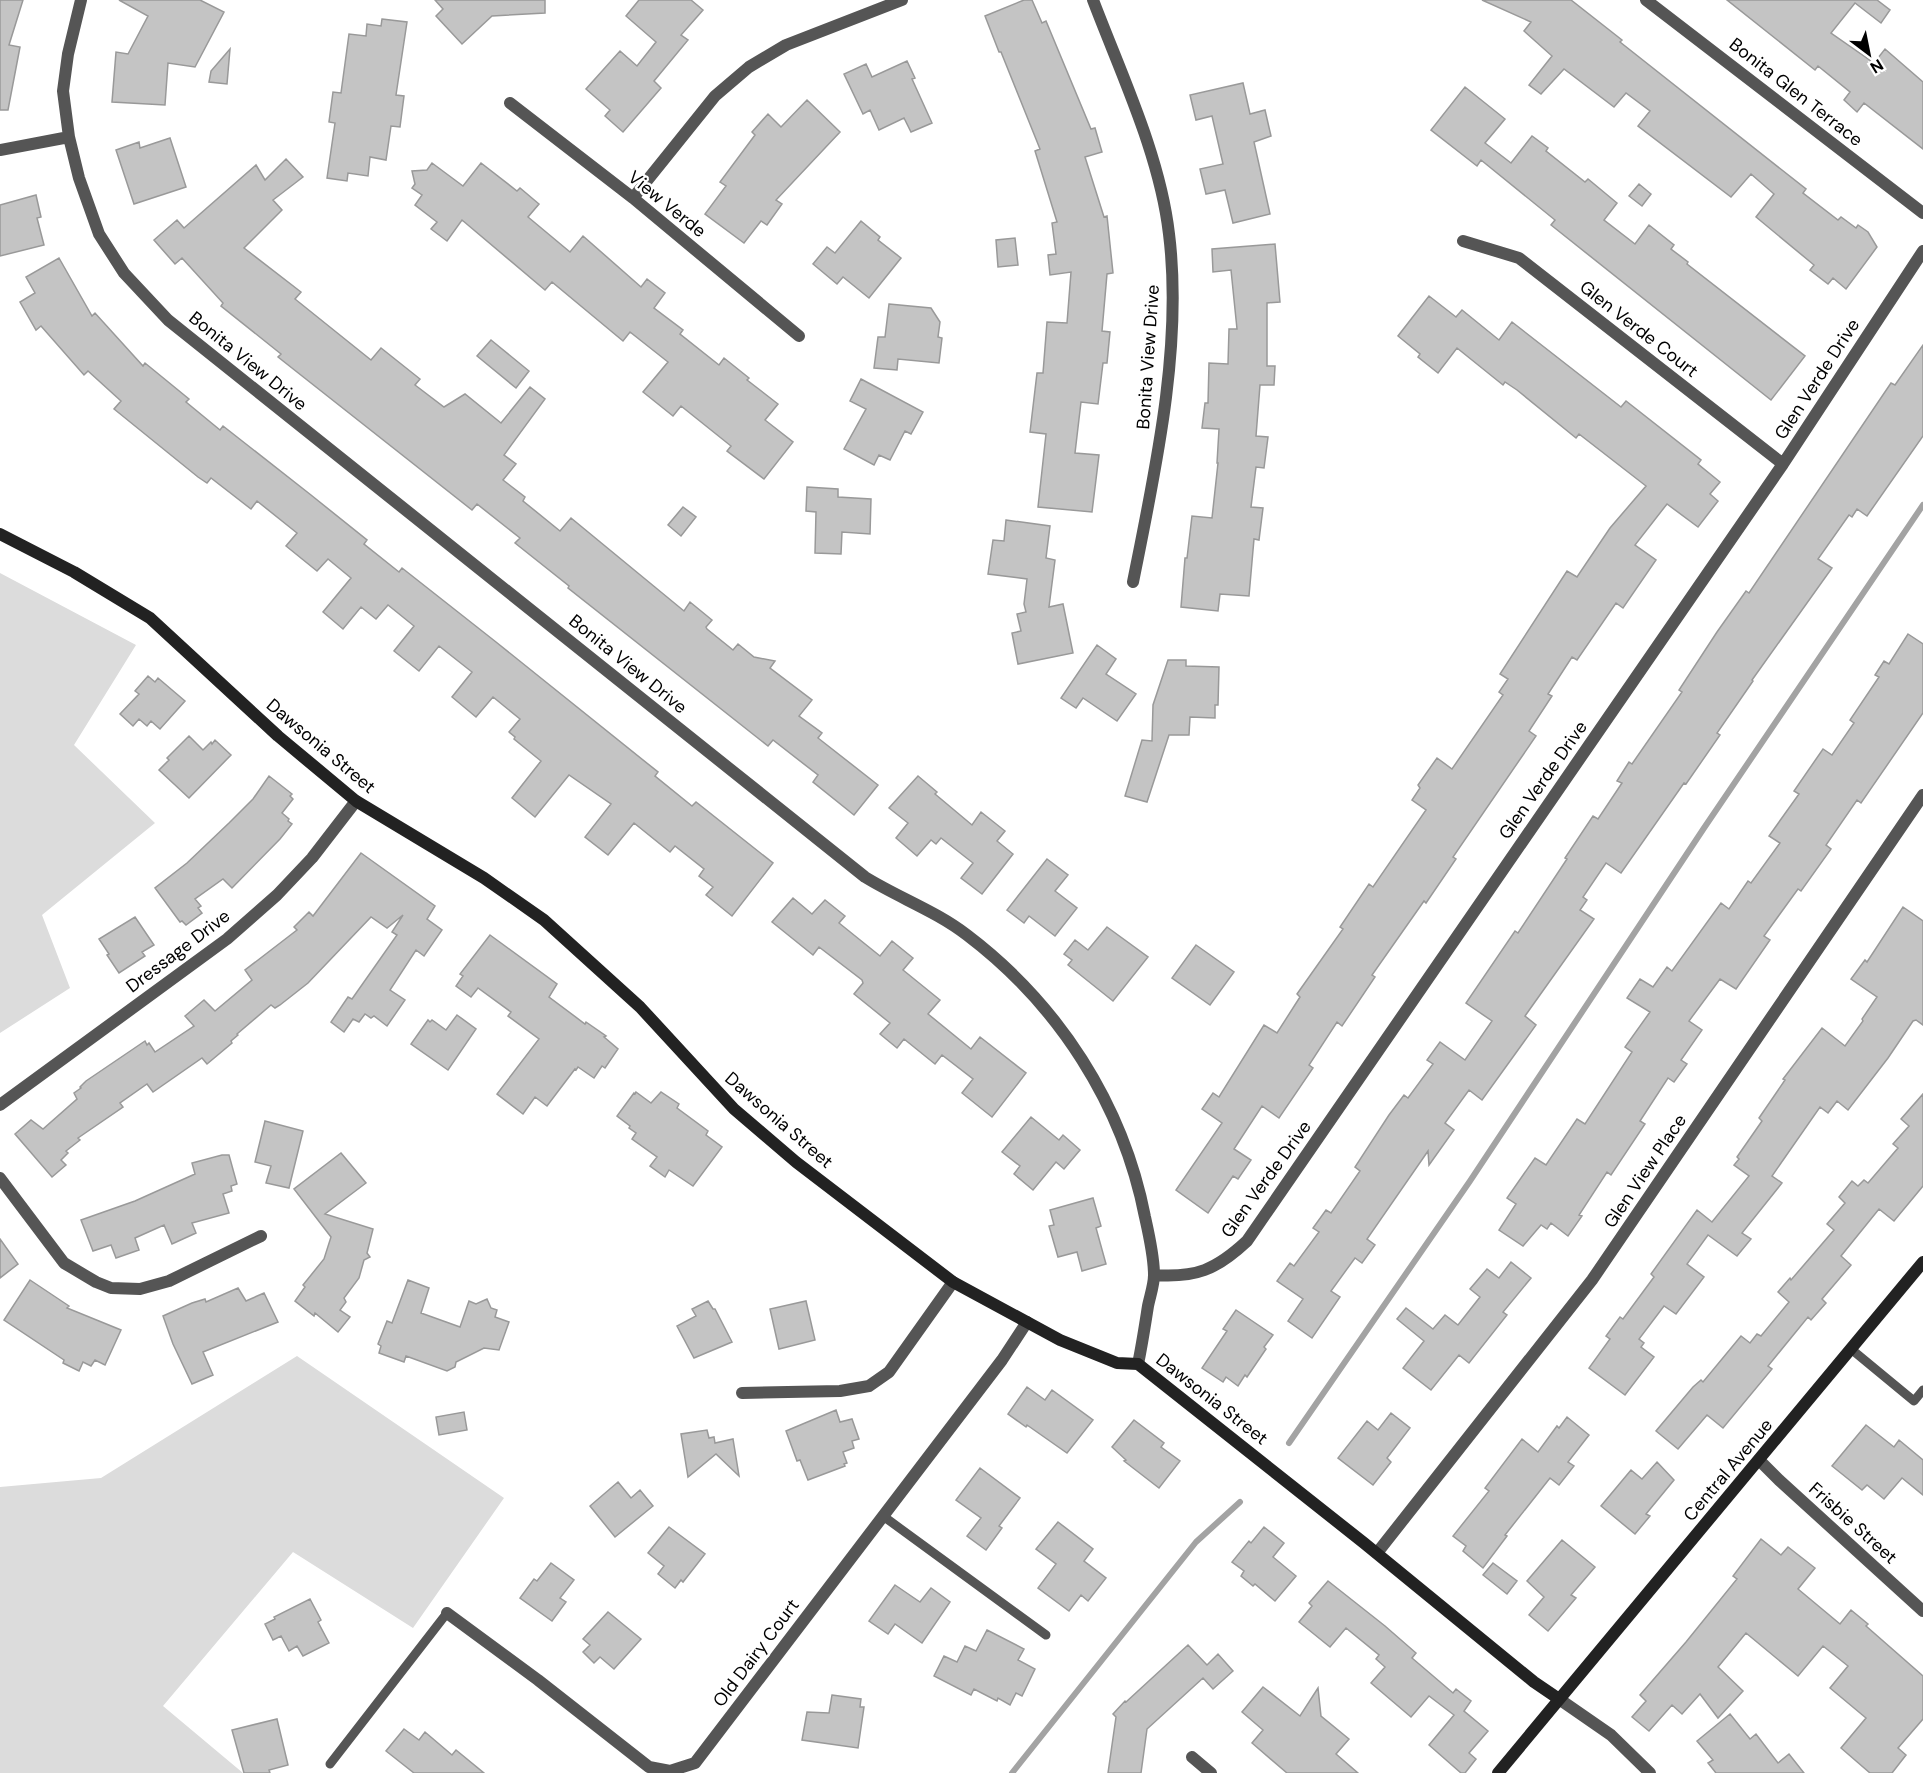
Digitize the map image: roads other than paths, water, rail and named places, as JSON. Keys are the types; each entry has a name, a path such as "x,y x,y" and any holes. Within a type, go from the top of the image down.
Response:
{"street":[{"name":"Bonita View Drive","path":"81,0 68,54 63,91 69,136 79,178 99,234 124,273 168,320 865,877 934,912 966,934 997,959 1050,1015 1091,1073 1117,1126 1134,1170 1143,1204 1154,1275 1138,1364"},
{"path":"633,198 715,96 749,67 786,45 902,0"},
{"name":"Bonita View Drive","path":"1093,0 1155,167 1165,210 1171,252 1173,299 1166,393 1153,481 1133,582"},
{"name":"Bonita Glen Terrace","path":"1646,0 1923,213"},
{"name":"View Verde","path":"510,103 633,198 799,336"},
{"path":"0,150 69,136"},
{"name":"Glen Verde Court","path":"1463,242 1519,258 1783,464"},
{"name":"Glen Verde Drive","path":"1154,1275 1176,1276 1205,1271 1229,1258 1247,1241 1783,464 1923,251"},
{"name":"Dawsonia Street","path":"0,534 74,572 150,618 278,736 356,801 484,878 544,920 640,1007 734,1109 796,1162 953,1282 1060,1340 1118,1363 1138,1364 1377,1553 1534,1682 1559,1699"},
{"name":"Glen View Place","path":"1377,1553 1592,1280 1923,795"},
{"name":"Dressage Drive","path":"0,1105 227,939 277,895 312,858 356,801"},
{"path":"0,1178 64,1263 111,1288 140,1289 169,1281 261,1236"},
{"name":"Central Avenue","path":"1498,1773 1923,1262"},
{"path":"742,1393 840,1391 869,1386 890,1372 953,1282"},
{"name":"Old Dairy Court","path":"447,1613 538,1680 649,1767 670,1771 681,1770 695,1763 1002,1360 1027,1322"},
{"name":"Frisbie Street","path":"1759,1460 1923,1611"},
{"path":"1559,1699 1611,1735 1650,1773"},
{"path":"1192,1757 1211,1773"}],"lane":[{"path":"1851,1349 1914,1401 1923,1390"},
{"path":"883,1516 1046,1635"},
{"path":"330,1764 447,1613"}],"waterway":[{"path":"1289,1443 1470,1181 1704,828 1923,505"},
{"path":"1012,1773 1196,1542 1240,1502"}]}
